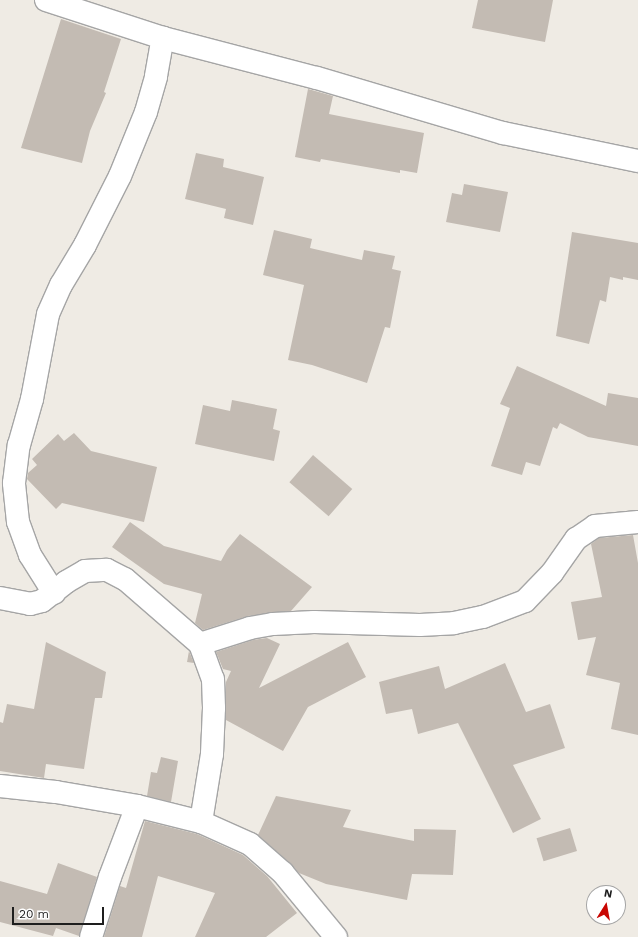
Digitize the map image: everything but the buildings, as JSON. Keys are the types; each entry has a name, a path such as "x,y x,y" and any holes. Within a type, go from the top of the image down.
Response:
{"street":[{"path":"46,0 163,38 317,78 503,133 638,162"},
{"path":"54,593 30,555 18,522 14,483 19,445 32,399 48,314 61,285 85,245 120,176 146,112 156,76 163,38"},
{"path":"200,644 250,628 273,624 314,622 420,625 454,623 483,617 526,601 552,573 576,539 595,526 638,522"},
{"path":"0,598 30,604 42,601 66,582 85,571 107,570 125,579 200,644 213,679 214,708 212,754 201,822"},
{"path":"0,786 56,792 137,806 201,822 250,844 283,873 336,937"},
{"path":"91,937 110,877 137,806"}]}
